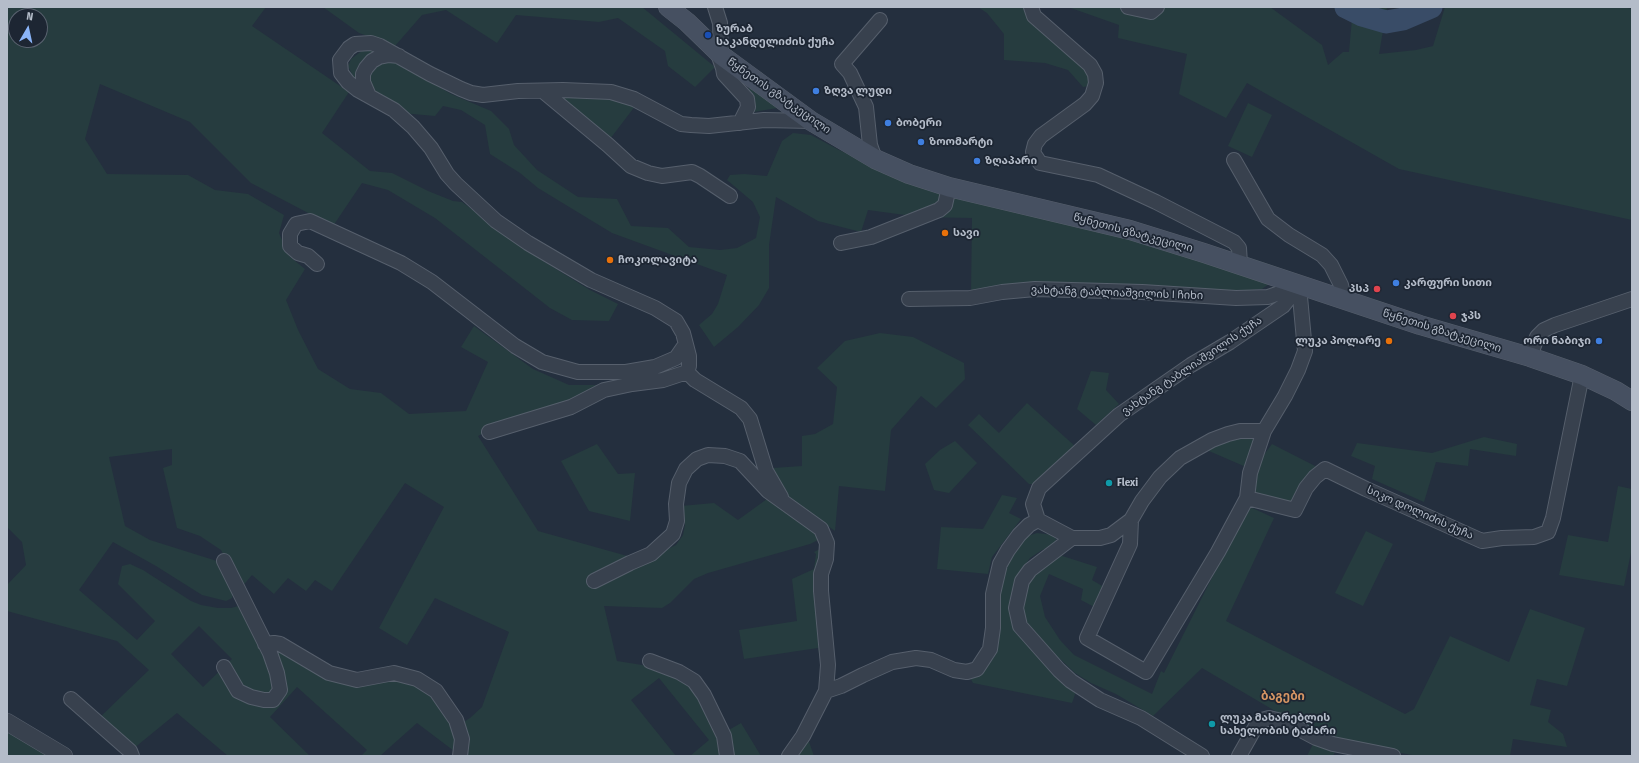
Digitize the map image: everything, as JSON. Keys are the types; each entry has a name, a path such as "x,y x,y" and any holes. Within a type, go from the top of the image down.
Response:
{"main road":[{"name":"წყნეთის გზატკეცილი","path":"668,7 687,22 719,53 811,121 876,159 909,174 949,187 1130,230 1240,264 1299,286 1420,325 1530,357 1582,375 1616,391 1632,401"}],"street":[{"path":"715,7 720,23 719,53 724,74 747,99 748,106 740,123"},
{"path":"1032,7 1034,16 1090,65 1095,74 1096,83 1092,96 1085,104 1041,136 1035,144 1033,152 1040,163 1098,175 1156,202 1234,242 1239,248 1240,264"},
{"path":"1128,7 1151,12 1157,7"},
{"path":"876,159 870,145 866,107 850,73 842,64 880,20"},
{"path":"687,372 689,366 689,356 683,333 676,321 655,308 591,280 528,243 496,221 447,174 431,148 413,127 394,110 358,90 348,82 341,73 340,60 344,53 355,44 371,43 380,46 430,74 471,93 483,95 518,91 570,90 611,92 634,99 681,124 709,126 764,120 811,121"},
{"path":"369,96 363,82 363,74 366,68 372,61 379,57 389,55 399,56"},
{"path":"543,91 631,166 648,173 662,176 692,172 730,196"},
{"path":"1234,160 1268,219 1289,235 1310,246 1322,255 1331,265 1341,284 1345,300"},
{"path":"841,243 871,238 939,210 945,205 949,187"},
{"path":"317,264 308,256 298,253 290,246 290,234 296,224 310,222 401,263 432,282 515,346 542,362 578,372 626,372 655,367 676,358 685,345"},
{"path":"1131,520 1130,544 1087,638 1146,672 1218,552 1246,498 1250,473 1264,431 1285,396 1298,370 1305,351 1299,286"},
{"name":"ვახტანგ ტაბლიაშვილის I ჩიხი","path":"909,299 970,298 1002,292 1035,289 1142,292 1236,298 1268,297 1299,286"},
{"name":"ვახტანგ ტაბლიაშვილის ქუჩა","path":"1038,520 1033,504 1039,488 1118,415 1191,365 1230,342 1283,306 1299,286"},
{"path":"1530,357 1537,337 1544,330 1632,299"},
{"path":"489,432 571,407 604,390 632,384 663,380 687,372"},
{"path":"687,372 695,380 741,408 750,419 766,471 785,503"},
{"name":"სიკო დოლიძის ქუჩა","path":"1246,498 1295,510 1306,488 1315,477 1325,469 1482,541 1502,538 1534,538 1548,532 1554,518 1582,375"},
{"path":"826,691 841,686 892,662 916,658 931,660 954,670 967,672 977,669 990,649 994,628 993,594 1000,564 1019,535 1029,525 1038,520 1072,538 1100,538 1111,535 1131,520 1142,501 1160,477 1180,458 1212,440 1228,434 1240,431 1264,431"},
{"path":"594,581 651,554 673,534 677,521 676,504 679,484 686,469 697,459 708,455 720,456 740,461 768,491 822,529 827,543 826,559 821,574 820,591 828,665 826,691 803,736 789,756"},
{"path":"1072,538 1030,570 1022,581 1016,608 1020,626 1059,670 1081,688 1100,700 1141,718 1202,756"},
{"path":"224,561 265,644 277,673 280,690 273,700 264,700 251,697 238,690 224,666"},
{"path":"265,644 280,644 329,673 357,680 394,673 417,679 436,691 456,720 462,739 460,756"},
{"path":"650,661 680,672 694,681 704,696 724,736 727,756"},
{"path":"71,699 130,751 132,756"},
{"path":"7,715 13,726 64,756"},
{"path":"1239,756 1256,726 1262,720 1269,718 1286,722 1316,738 1333,744 1393,756"}],"green space":[{"path":"7,7 266,7 252,26 349,92 322,133 370,171 392,173 428,191 453,201 462,202 543,261 590,290 618,304 609,321 572,320 550,308 435,218 388,190 362,183 333,226 251,183 190,122 100,84 85,139 107,174 188,175 215,190 248,194 284,215 279,233 289,256 305,269 286,300 298,330 318,369 350,389 381,393 409,414 466,411 488,362 461,347 474,326 533,369 569,385 602,385 555,410 491,429 478,436 538,531 638,559 641,562 676,545 683,535 685,525 681,506 714,503 738,520 767,499 778,501 817,532 818,540 810,544 708,573 694,579 670,603 662,608 604,606 617,661 661,668 686,680 701,698 725,756 690,756 709,740 659,678 631,700 676,756 466,756 468,742 462,723 482,707 509,632 435,598 407,645 379,628 444,507 405,483 332,591 315,580 306,591 288,578 274,594 252,575 241,588 221,550 200,536 177,528 163,468 172,465 172,449 109,457 125,526 150,540 220,562 234,591 232,598 226,601 202,595 156,566 113,542 79,590 137,640 155,621 118,584 122,566 130,564 143,570 191,601 201,605 218,608 231,608 242,605 268,656 274,692 266,693 275,705 272,647 327,679 394,678 411,683 432,694 452,722 457,742 454,751 417,723 380,756 361,756 367,750 297,687 270,717 310,756 228,756 177,713 133,749 98,719 149,670 117,641 7,611 7,585 26,565 22,542 7,527","holes":["199,626 232,659 203,687 171,654"]},
{"path":"323,7 642,7 715,67 695,87 668,66 665,51 618,18 599,22 516,15 497,43 446,10 422,15 395,46 359,33"},
{"path":"978,7 1026,7 1088,69 1089,86 1083,87 1068,70 1045,63 1004,60 1004,34 987,13"},
{"path":"1068,7 1119,7 1151,14 1162,7 1270,7 1322,45 1328,65 1343,52 1349,52 1353,7 1387,7 1379,54 1416,50 1433,46 1445,7 1623,7 1632,9 1632,220 1399,169 1247,83 1226,118 1179,94 1187,54 1118,38 1119,25"},
{"path":"363,50 377,51 366,57 360,63 357,70 356,82 348,66 351,59"},
{"path":"382,62 399,63 451,94 491,111 509,129 514,145 537,170 578,197 617,199 631,226 668,228 689,247 720,250 737,248 756,238 760,217 753,202 727,180 730,175 744,174 767,176 782,141 793,133 811,135 839,150 900,177 1145,241 1269,284 1262,289 1235,291 1150,288 971,293 972,218 920,217 868,210 861,232 818,221 776,197 769,245 769,288 759,305 738,327 714,347 699,325 712,314 718,304 727,275 612,233 538,188 520,173 490,154 485,125 461,110 443,106 435,116 402,113 380,98 371,87 370,77 375,68"},
{"path":"749,86 783,107 742,114 749,97"},
{"path":"572,96 639,101 610,139 563,102 565,98"},
{"path":"1248,103 1272,115 1252,157 1228,146"},
{"path":"880,333 913,337 964,363 965,379 936,408 921,396 891,430 885,491 839,486 835,531 790,499 773,468 802,466 802,436 815,434 833,424 837,387 817,368 845,341"},
{"path":"1091,371 1109,373 1106,390 1119,404 1096,425 1077,409"},
{"path":"1027,403 1076,447 1036,484 1029,484 968,425 979,414 999,433"},
{"path":"1246,434 1265,441 1246,467 1202,448"},
{"path":"1484,437 1517,444 1516,456 1470,449 1468,466 1436,462 1424,502 1372,479 1375,466 1351,456 1357,443 1432,453"},
{"path":"955,441 977,463 949,493 934,490 925,464 940,450"},
{"path":"597,444 618,474 635,473 630,521 589,511 561,461"},
{"path":"1272,444 1321,469 1296,498 1285,505 1275,503 1252,491 1251,472"},
{"path":"1618,486 1632,489 1632,548 1624,586 1559,575 1568,535 1608,542"},
{"path":"1002,495 1017,498 1009,513 1021,519 992,557 988,574 937,569 941,527 983,529"},
{"path":"1248,506 1274,518 1226,621 1405,714 1414,709 1450,636 1509,662 1530,609 1585,628 1567,686 1537,679 1530,705 1551,710 1548,722 1563,734 1567,747 1513,739 1510,756 1417,756 1338,741 1287,718 1202,668 1153,716 1116,694 1091,683 1075,673 1030,631 1022,616 1026,581 1056,554 1097,567 1092,580 1109,590 1098,609 1081,600 1083,589 1049,574 1040,596 1045,617 1060,640 1074,655 1152,694 1161,671 1164,673"},
{"path":"1366,531 1393,544 1363,606 1335,593"},
{"path":"1037,533 1054,535 1056,540 1054,546 1042,550 1030,558 1021,571 1011,610 1078,686 1072,703 973,683 969,676 983,672 992,660 998,647 999,579 1018,545 1028,536"},
{"path":"822,548 823,677 818,648 744,659 739,630 797,621 792,579 814,569 816,554 814,552"},
{"path":"741,723 761,756 732,756 727,731"},
{"path":"7,729 53,756 7,756"},
{"path":"807,736 814,756 795,756"},
{"path":"1315,740 1337,748 1333,756 1307,756"}],"waterway":[{"path":"1346,7 1362,15 1386,22 1403,19 1431,7"}],"place":[{"name":"ზურაბ საკანდელიძის ქუჩა","path":"708,35"},
{"name":"ზღვა ლუდი","path":"816,91"},
{"name":"ბობერი","path":"888,123"},
{"name":"ზოომარტი","path":"921,142"},
{"name":"ზღაპარი","path":"977,161"},
{"name":"სავი","path":"945,233"},
{"name":"ჩოკოლავიტა","path":"610,260"},
{"name":"კარფური სითი","path":"1396,283"},
{"name":"პსპ","path":"1377,289"},
{"name":"ჯპს","path":"1453,316"},
{"name":"ლუკა პოლარე","path":"1389,341"},
{"name":"ორი ნაბიჯი","path":"1599,341"},
{"name":"Flexi","path":"1109,483"},
{"name":"ლუკა მახარებლის სახელობის ტაძარი","path":"1212,724"}],"district":[{"name":"ბაგები","path":"1283,697"}]}
